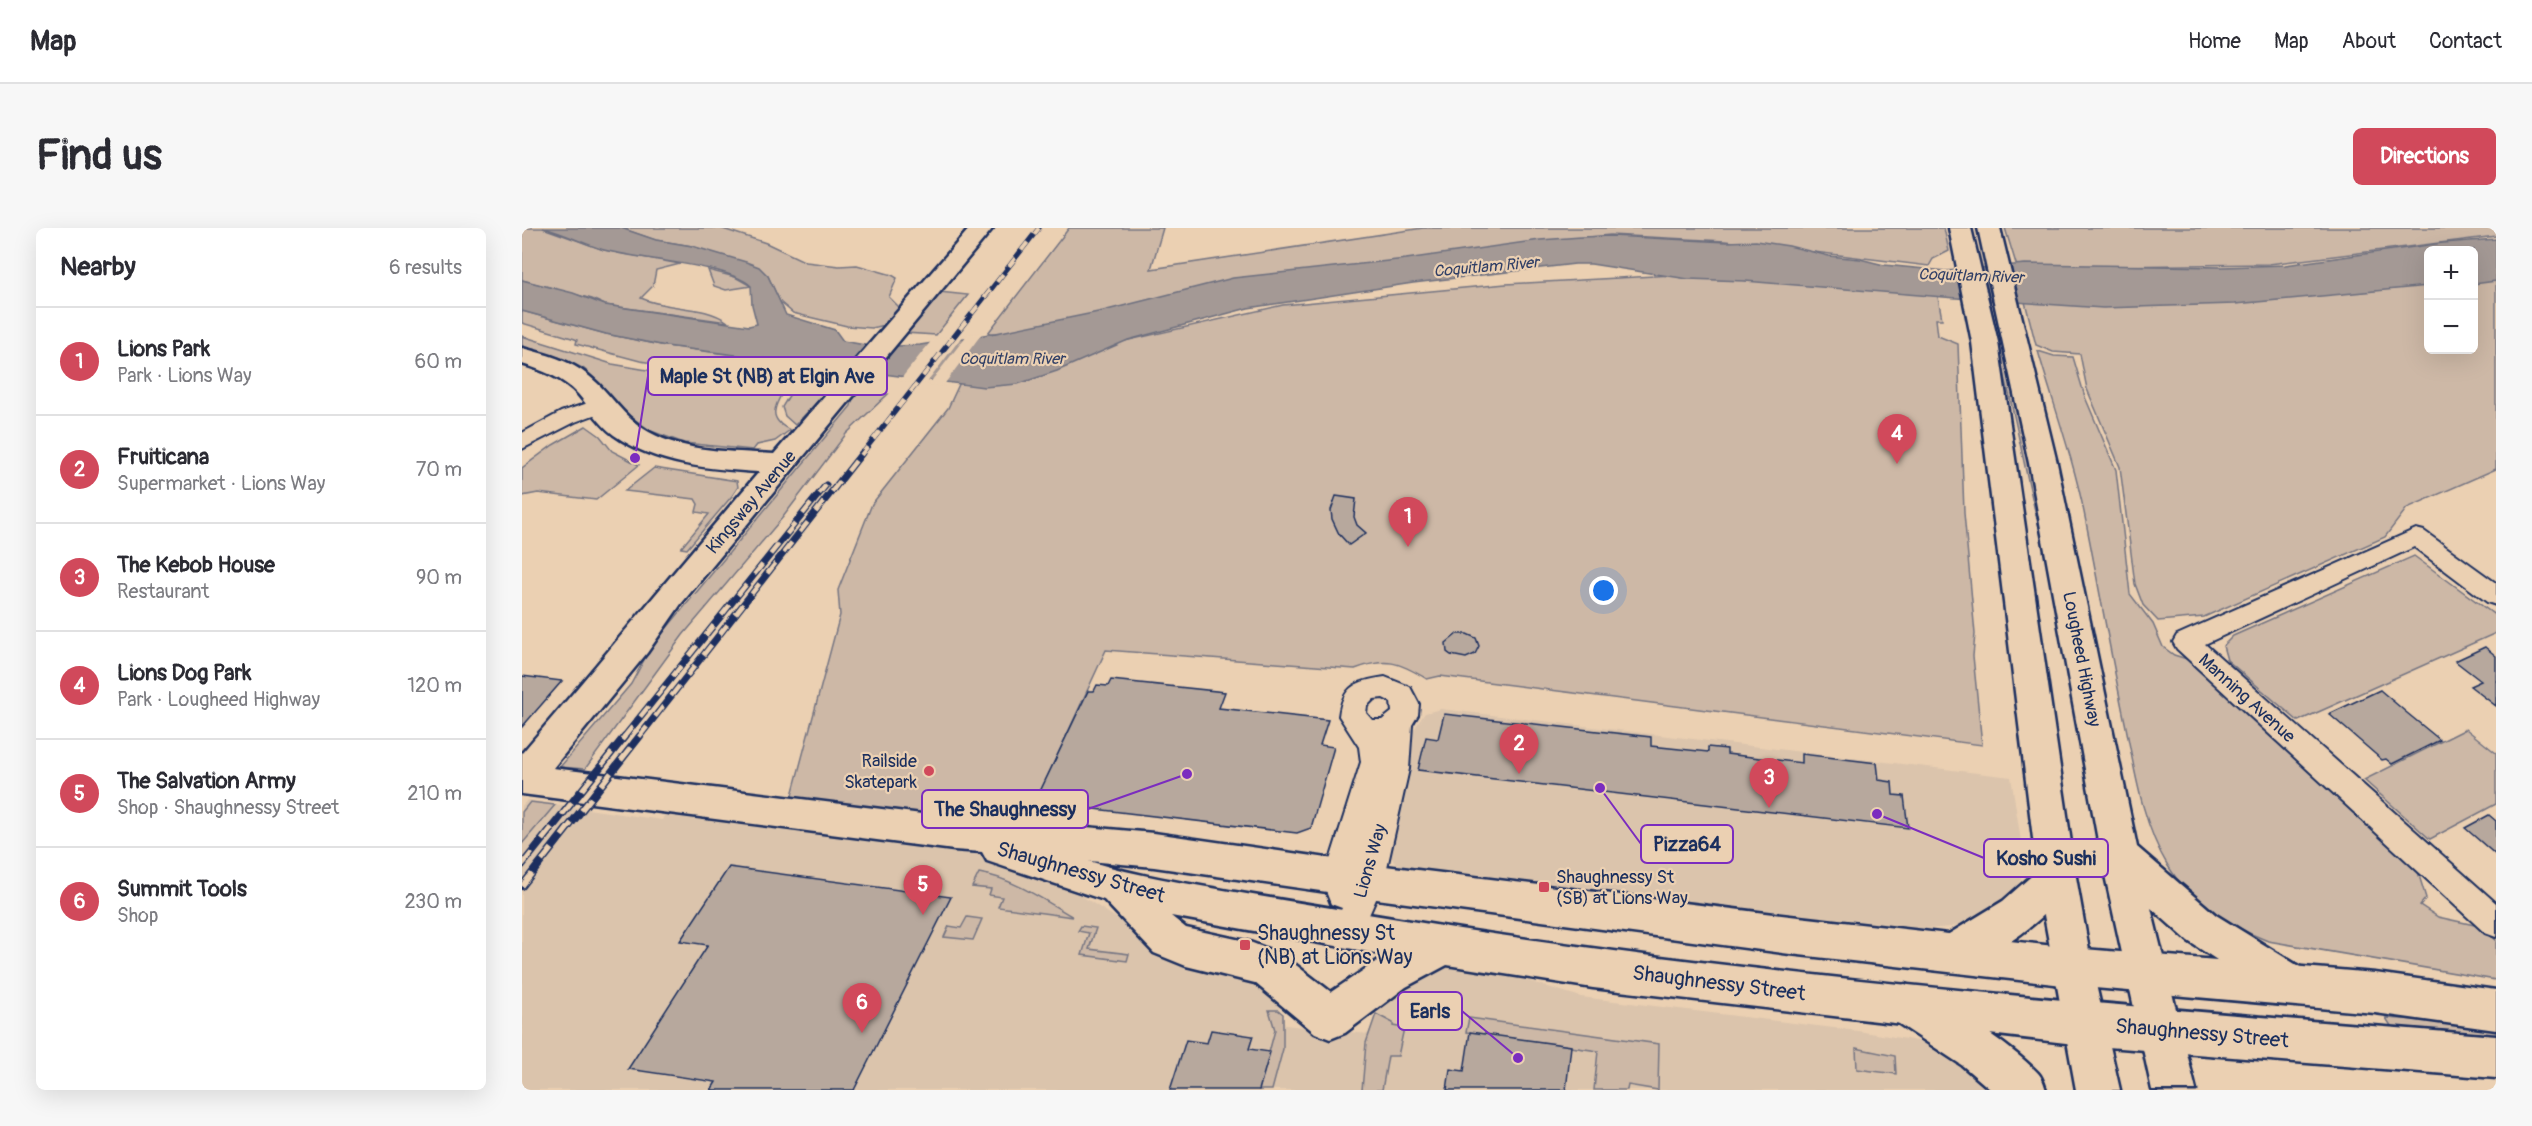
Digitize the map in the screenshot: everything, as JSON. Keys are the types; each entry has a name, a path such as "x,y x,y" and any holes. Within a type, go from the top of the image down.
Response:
{"main road":[{"name":"Kingsway Avenue","path":"526,774 631,649 670,596 982,228"},
{"path":"1960,228 1989,366 2057,877 2072,967 2098,1090"},
{"name":"Lougheed Highway","path":"1989,228 2015,325 2054,508 2120,856 2174,1090"},
{"path":"522,356 550,364 570,375 586,387 624,430 667,450 708,457 783,464"},
{"name":"Shaughnessy Street","path":"526,774 954,834 1015,837 1154,850 1354,879 1953,953 2147,974 2290,984 2496,1010"},
{"name":"Shaughnessy Street","path":"954,834 1117,887 1347,930 1593,969 2083,1024 2496,1057"},
{"path":"2120,856 2202,928 2290,984"},
{"path":"1953,953 2017,914 2057,877"},
{"path":"1117,887 1168,940 1186,947 1250,961 1269,969 1330,1018 1392,973 1444,945"},
{"path":"1905,1004 1978,1051 2025,1090"}],"street":[{"path":"522,442 568,417 600,405"},
{"name":"Manning Avenue","path":"2496,596 2416,537 2186,642 2496,923"},
{"path":"1376,688 1394,690 1405,700 1406,714 1399,724 1379,732 1361,728 1352,716 1354,701 1367,690 1376,688"},
{"name":"Lions Way","path":"1354,879 1395,769 1399,724"},
{"name":"Lions Way","path":"1347,930 1366,786 1375,762 1372,745 1361,728"}],"shaded area":[{"path":"522,228 543,228 604,250 680,264 656,270 653,286 641,298 663,305 708,312 728,322 605,305 592,299 522,280"},
{"path":"621,228 720,228 766,243 806,262 839,266 857,265 892,275 897,278 889,297 900,308 885,325 872,328 847,326 793,313 780,302 768,276 692,246 655,240"},
{"path":"1069,228 1163,228 1151,269 1423,228 1944,228 1949,251 1933,259 1929,266 1725,241 1610,235 1526,243 1013,333 988,333"},
{"path":"2005,228 2496,228 2496,236 2269,264 2017,267"},
{"path":"708,270 735,277 751,286 726,290 714,286"},
{"path":"2496,272 2496,469 2407,508 2385,537 2204,617 2158,621 2143,605 2135,584 2120,467 2087,389 2080,354 2053,352 2036,345 2024,298 2424,282 2424,354 2478,354 2478,275"},
{"path":"1673,275 1936,286 1942,319 1936,319 1938,336 1958,344 1964,513 1975,634 1973,656 1982,745 1440,676 1427,679 1400,665 1384,662 1355,669 1106,650 1026,823 1019,827 791,799 840,615 838,590 872,504 948,408 962,378 1283,305 1506,284"},
{"path":"939,292 968,295 936,335 905,333"},
{"path":"522,311 606,334 666,346 846,370 840,376 788,375 640,361 576,344 575,339 522,323"},
{"path":"1992,327 2004,328 2047,544 2043,543 2036,516"},
{"path":"522,336 612,364 647,370 725,377 722,381 747,383 750,379 784,383 786,386 776,405 775,416 777,421 790,430 775,441 757,445 753,450 684,443 651,431 623,411 600,383 584,369 564,359 522,346"},
{"path":"2038,351 2054,356 2073,357 2085,397 2116,470 2130,594 2153,624 2163,647 2174,655 2200,663 2410,859 2418,872 2426,898 2420,905 2438,917 2479,926 2496,940 2496,980 2268,941 2225,920 2199,902 2177,879 2159,850 2141,798 2080,496 2070,454"},
{"path":"811,380 838,380 795,425 785,416 782,407 796,384"},
{"path":"859,391 888,394 846,434 783,517 683,635 585,769 560,767 631,684 651,647 851,406 853,397"},
{"path":"586,426 600,436 612,451 639,465 596,500 538,493 522,496 522,468 553,445"},
{"path":"654,468 737,481 738,487 732,496 687,549 681,548 709,514 696,512 698,504 695,499 625,491"},
{"path":"2414,556 2496,616 2496,633 2298,721 2227,660 2223,646 2233,636"},
{"path":"1441,709 2011,777 2024,860 2021,879 2011,897 1980,917 1951,927 1914,930 1410,872 1394,862 1389,853 1410,735 1425,713"},
{"path":"2466,729 2496,753 2496,804 2430,839 2364,780"},
{"path":"527,800 662,820 666,812 957,849 994,856 1060,882 1155,943 1239,968 1276,997 1285,1025 1368,1034 1384,1000 1441,964 1476,965 1581,997 1858,1031 1918,1041 1942,1048 2010,1090 522,1090 522,806"},
{"path":"530,802 555,805 522,844 522,812"},
{"path":"979,873 1016,885 1073,917 998,907 1002,897 989,895 991,889 972,887"},
{"path":"967,917 982,919 973,940 944,937 949,926 961,928"},
{"path":"1081,926 1096,928 1089,949 1129,954 1127,961 1082,955 1089,933 1078,931"},
{"path":"1269,1010 1278,1010 1283,1014 1283,1049 1272,1090 1259,1090 1275,1030"},
{"path":"1376,1014 1393,1023 1393,1026 1404,1028 1398,1056 1388,1056 1382,1090 1362,1090 1366,1043"},
{"path":"1469,1018 1659,1044 1658,1090 1628,1085 1627,1090 1594,1090 1598,1051 1466,1032"},
{"path":"2386,1018 2496,1025 2496,1037 2393,1029"},
{"path":"1856,1048 1895,1056 1896,1074 1857,1069"}],"water":[{"name":"Coquitlam River","path":"543,228 621,228 656,240 692,246 746,262 759,267 768,276 786,315 835,330 843,341 876,347 920,345 996,333 1103,311 1233,278 1406,259 1540,240 1581,237 1756,241 1884,265 1946,271 2025,264 2222,267 2285,265 2443,243 2496,239 2496,281 2478,283 2478,246 2424,246 2424,286 2235,304 2103,308 1745,281 1688,279 1591,264 1575,264 1413,283 1248,308 1128,340 1057,371 1018,384 984,387 666,346 606,334 522,311 522,280 573,293 605,305 749,326 757,324 752,305 751,286 739,279 723,272 604,250"}],"pier":[{"path":"983,332 943,386 929,384 967,335"},
{"path":"963,335 926,384 900,380 932,340"}],"building":[{"path":"1336,496 1356,499 1354,517 1357,525 1366,533 1349,545 1339,534 1332,519 1331,510"},
{"path":"1457,634 1467,634 1476,638 1479,646 1475,654 1466,658 1447,652 1446,643"},
{"path":"2485,647 2496,656 2496,706 2470,686 2481,681 2455,661"},
{"path":"522,676 562,681 522,727"},
{"path":"1111,680 1225,692 1219,708 1328,720 1320,745 1334,747 1311,828 1297,833 1035,802 1088,691 1094,691 1097,685 1108,686"},
{"path":"2380,690 2440,740 2392,764 2386,759 2382,760 2329,714"},
{"path":"1444,714 1651,737 1651,746 1708,752 1708,747 1727,749 1727,754 1802,763 1802,754 1877,763 1879,780 1892,782 1893,795 1904,796 1908,828 1418,770 1426,737 1438,739"},
{"path":"2489,815 2496,821 2496,855 2465,828"},
{"path":"729,867 951,897 854,1090 711,1090 716,1082 628,1069 708,945 680,941"},
{"path":"1211,1030 1253,1036 1249,1049 1270,1052 1259,1090 1170,1090 1186,1040 1207,1043"},
{"path":"1470,1032 1571,1046 1566,1090 1447,1090 1450,1069 1464,1071"}],"railway":[{"path":"861,455 1039,228"},
{"path":"639,737 862,453"},
{"path":"624,737 826,485"},
{"path":"522,865 625,736"},
{"path":"522,886 640,736"}],"place":[{"name":"Maple St (NB) at Elgin Ave","path":"635,458"},
{"name":"Lions Dog Park","path":"1897,464"},
{"name":"Lions Park","path":"1408,547"},
{"name":"Railside Skatepark","path":"929,771"},
{"name":"The Shaughnessy","path":"1187,774"},
{"name":"Fruiticana","path":"1519,774"},
{"name":"Pizza64","path":"1600,788"},
{"name":"The Kebob House","path":"1769,808"},
{"name":"Kosho Sushi","path":"1877,814"},
{"name":"Shaughnessy St (SB) at Lions Way","path":"1544,887"},
{"name":"The Salvation Army","path":"923,915"},
{"name":"Shaughnessy St (NB) at Lions Way","path":"1245,945"},
{"name":"Summit Tools","path":"862,1033"},
{"name":"Earls","path":"1518,1058"}]}
